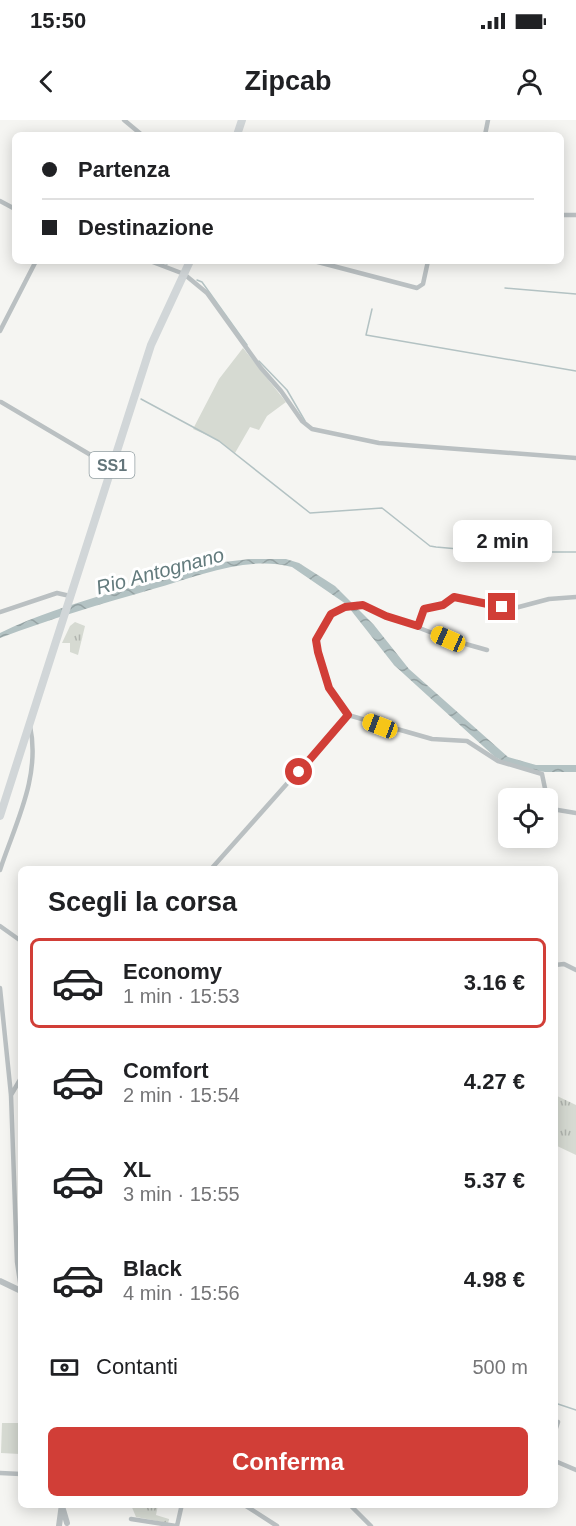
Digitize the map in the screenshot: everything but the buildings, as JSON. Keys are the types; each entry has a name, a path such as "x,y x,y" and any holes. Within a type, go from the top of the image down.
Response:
{"main road":[{"name":"SS1","path":"0,816 153,339 189,264"}],"street":[{"path":"124,120 138,132"},
{"path":"0,331 34,264"},
{"path":"158,264 184,274 207,293 261,368 302,421 312,429 379,443 576,458"},
{"path":"325,264 417,288 423,284 427,264"},
{"path":"1,402 111,467"},
{"path":"0,612 57,592 69,597"},
{"path":"418,626 424,609 443,605 454,597 488,605 515,608 549,598 576,597"},
{"path":"487,650 448,639 357,604 331,614 316,640 329,688 348,715 432,739 471,742 498,761 542,774 545,788"},
{"path":"214,866 348,715"},
{"path":"0,870 26,799 32,762 30,726"},
{"path":"558,810 576,813"},
{"path":"0,926 18,939"},
{"path":"558,964 564,964 576,970"},
{"path":"0,988 11,1095 18,1232"},
{"path":"11,1095 18,1083"},
{"path":"0,1281 18,1289"},
{"path":"558,1462 576,1470"},
{"path":"0,1473 18,1474"},
{"path":"61,1508 59,1526 70,1525 64,1508"},
{"path":"131,1519 176,1526 181,1508"},
{"path":"249,1508 277,1526"},
{"path":"353,1508 371,1526"}],"green space":[{"path":"243,348 286,402 267,416 259,430 250,427 235,453 214,438 193,429 219,379"},
{"path":"75,622 85,626 78,655 70,652 70,643 62,643 70,626"},
{"path":"558,1096 576,1105 576,1155 558,1146"},
{"path":"2,1423 18,1423 18,1454 1,1453"},
{"path":"132,1508 157,1508 156,1515 169,1519 168,1523 136,1517"}],"water":[{"path":"286,559 299,563 335,586 374,625 409,669 508,757 536,765 576,765 576,772 545,772 515,767 495,757 394,665 346,604 292,567 257,564 222,569 76,612 0,638 0,633 82,601 224,562"}],"waterway":[{"path":"197,280 202,282 247,345"},
{"path":"505,288 576,294"},
{"path":"372,309 366,335 576,371"},
{"path":"259,361 287,390 305,421"},
{"path":"141,399 219,441 310,513 382,508 430,546 492,552 576,552"},
{"path":"558,1404 576,1410"}],"route":[{"path":"299,772 348,715 329,688 318,652 316,640 331,614 338,609 357,604 418,626 424,609 438,607 454,597 502,607"}],"water label":[{"name":"Rio Antognano","path":"160,571"}]}
